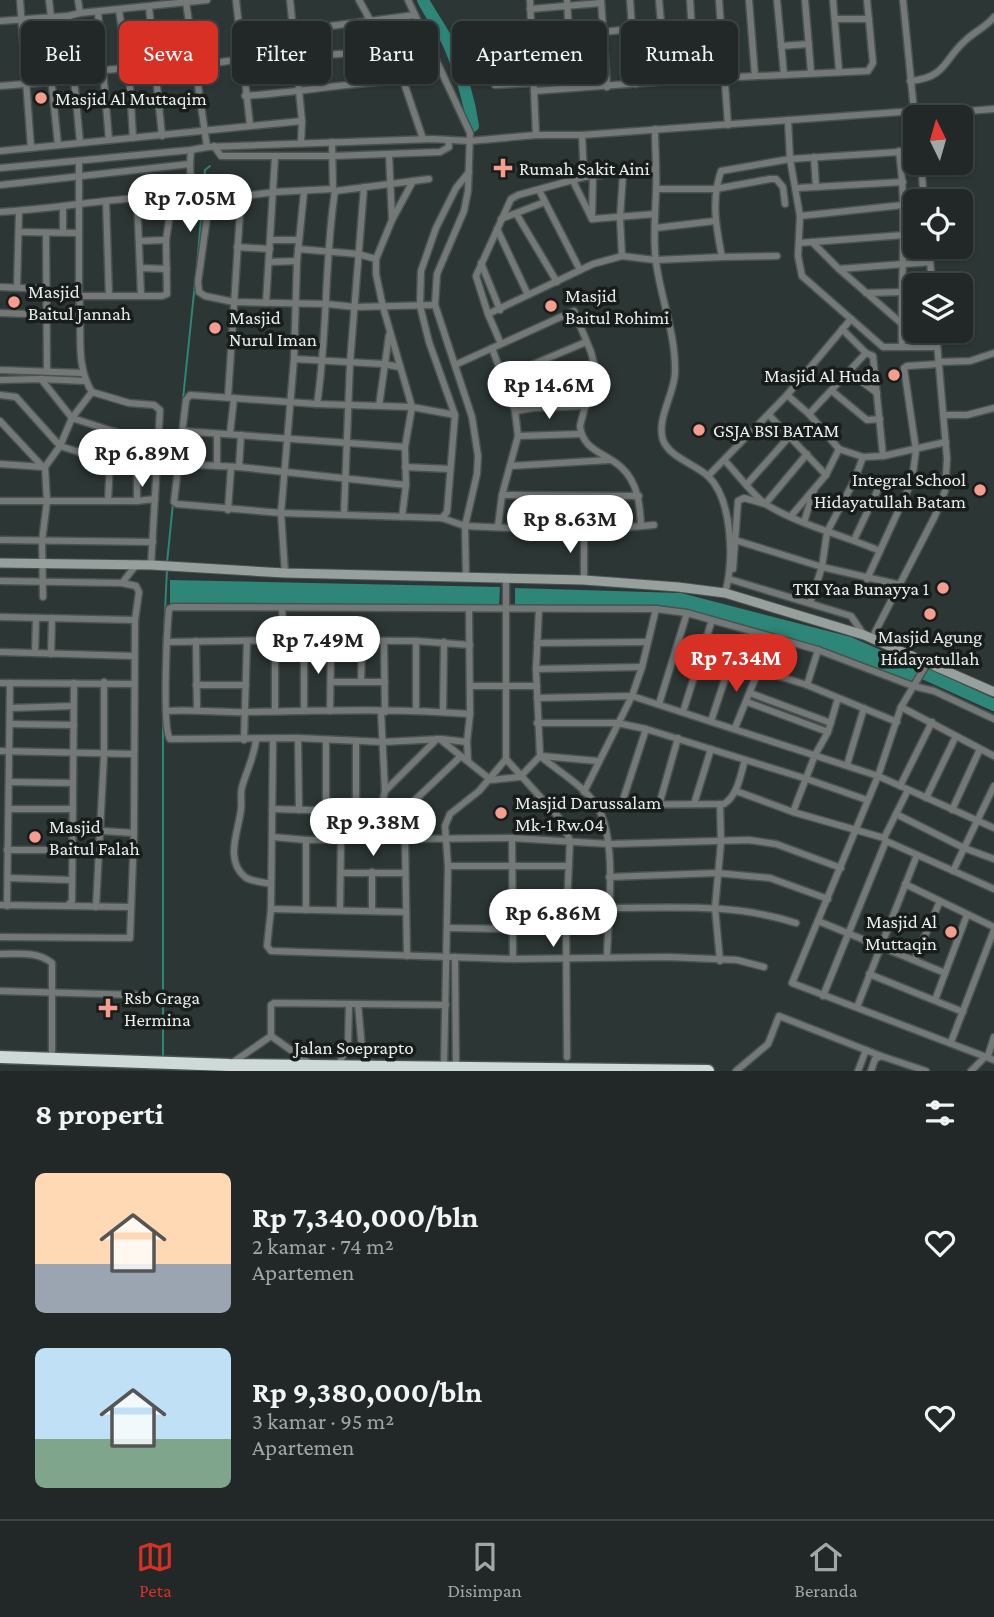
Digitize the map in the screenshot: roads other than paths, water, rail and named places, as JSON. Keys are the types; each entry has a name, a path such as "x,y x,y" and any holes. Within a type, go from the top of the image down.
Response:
{"highway":[{"name":"Jalan Soeprapto","path":"0,1057 161,1064 565,1066 580,1071 709,1071"}],"street":[{"path":"20,0 21,21"},
{"path":"48,21 49,0"},
{"path":"78,0 80,13"},
{"path":"0,20 68,16 207,0"},
{"path":"236,0 239,21"},
{"path":"290,0 292,21"},
{"path":"359,0 371,21"},
{"path":"408,0 470,133 468,191 464,211 437,274 435,305 472,417 478,456 477,474 465,526 466,577"},
{"path":"530,0 531,21"},
{"path":"630,0 631,21"},
{"path":"659,0 661,21"},
{"path":"690,0 691,21"},
{"path":"719,0 721,21"},
{"path":"749,0 755,76"},
{"path":"777,0 784,75"},
{"path":"805,0 811,72"},
{"path":"833,0 839,71"},
{"path":"738,77 868,71 872,68 867,0"},
{"path":"903,0 913,105"},
{"path":"186,1 189,21"},
{"path":"530,9 567,3 601,2 602,21"},
{"path":"567,3 568,21"},
{"path":"149,7 150,21"},
{"path":"119,10 121,21"},
{"path":"98,12 99,21"},
{"path":"378,21 415,15"},
{"path":"68,16 68,21"},
{"path":"910,81 923,80 943,69 958,48 994,17"},
{"path":"835,19 869,19"},
{"path":"781,46 809,44"},
{"path":"0,86 21,83"},
{"path":"25,84 31,148"},
{"path":"51,84 58,145"},
{"path":"75,84 80,142"},
{"path":"103,84 109,140"},
{"path":"129,84 133,138"},
{"path":"156,84 162,135"},
{"path":"198,84 205,132 211,147 221,156 440,152 449,147 449,140"},
{"path":"244,84 250,125"},
{"path":"297,84 302,121 301,143"},
{"path":"245,96 350,84"},
{"path":"403,84 424,139"},
{"path":"533,84 536,135"},
{"path":"572,84 572,88"},
{"path":"495,85 572,88 636,84"},
{"path":"725,84 728,125"},
{"path":"973,111 994,109"},
{"path":"0,168 211,147 424,139 470,142 536,135 582,135 903,112"},
{"path":"788,120 790,159 800,216 798,256 802,276 883,347 937,347"},
{"path":"0,151 302,121"},
{"path":"655,129 656,260 674,344 675,373 662,437 668,449 708,476 720,493 727,517 731,579"},
{"path":"582,135 584,177"},
{"path":"332,142 334,188 274,192 209,203 198,290 205,296 234,302 355,307 435,305"},
{"path":"0,212 137,197 177,197 191,188 191,150"},
{"path":"899,151 903,189"},
{"path":"722,257 715,221 715,189 721,171 790,159 903,151"},
{"path":"388,155 392,219"},
{"path":"266,303 275,157"},
{"path":"814,157 816,187"},
{"path":"79,161 79,296 84,377 92,392 129,403 154,405 159,408 153,541 155,565"},
{"path":"0,185 190,164"},
{"path":"501,344 476,281 481,263 510,199 584,177 655,169"},
{"path":"442,518 447,512 455,415 429,342 420,306 421,271 424,257 446,208 469,172"},
{"path":"622,256 620,218 623,174"},
{"path":"592,219 593,177"},
{"path":"317,404 324,361 329,251 335,191 429,178"},
{"path":"656,189 715,189 770,179 776,180 783,187 785,204"},
{"path":"402,517 406,485 405,447 412,407 383,307 376,274 376,259 392,219 413,181"},
{"path":"573,181 592,219"},
{"path":"797,188 903,182"},
{"path":"344,514 350,363 364,187"},
{"path":"539,190 580,270"},
{"path":"285,573 281,513 304,192"},
{"path":"137,197 141,296"},
{"path":"79,296 167,294 166,240 170,214 177,197"},
{"path":"230,433 240,197"},
{"path":"106,201 109,296"},
{"path":"502,219 545,202"},
{"path":"800,216 903,205"},
{"path":"62,207 63,232"},
{"path":"18,287 19,211"},
{"path":"138,212 170,214"},
{"path":"592,219 655,214"},
{"path":"517,215 557,282"},
{"path":"655,228 715,221"},
{"path":"497,229 528,295"},
{"path":"19,232 78,233"},
{"path":"46,233 47,371"},
{"path":"799,243 903,235"},
{"path":"140,241 166,240"},
{"path":"271,240 299,240"},
{"path":"812,242 901,323"},
{"path":"237,247 270,249"},
{"path":"298,249 358,254 376,259"},
{"path":"488,314 593,264 622,256 656,260 777,256"},
{"path":"902,347 903,259"},
{"path":"927,259 929,273"},
{"path":"269,262 297,261"},
{"path":"839,269 926,262"},
{"path":"481,263 500,310"},
{"path":"141,268 167,269"},
{"path":"0,287 47,289"},
{"path":"866,293 902,292"},
{"path":"457,365 574,311 595,368 580,426 581,434 588,446 625,470 639,496 641,526"},
{"path":"0,313 82,316"},
{"path":"708,476 769,415 851,319"},
{"path":"842,329 866,353 873,356 883,456"},
{"path":"379,406 389,330"},
{"path":"503,377 586,342"},
{"path":"868,636 901,585 945,491 946,442 937,343"},
{"path":"492,348 514,407 518,436 502,495 498,526"},
{"path":"809,414 866,353"},
{"path":"867,579 912,481 916,450 904,368 970,361 994,353"},
{"path":"294,359 399,367"},
{"path":"514,407 595,368"},
{"path":"0,370 47,371 84,377"},
{"path":"849,372 877,393"},
{"path":"0,380 84,377"},
{"path":"41,379 72,418 128,436"},
{"path":"832,391 867,420 880,419"},
{"path":"44,467 60,446 72,418 92,392"},
{"path":"0,395 16,397 60,446 110,462 137,465 137,501"},
{"path":"787,395 809,414 839,449 863,457 883,456 946,442"},
{"path":"455,415 412,407 188,396 175,503 281,513 442,518 465,526 584,531 654,525"},
{"path":"514,407 586,406"},
{"path":"944,415 967,415 994,408"},
{"path":"769,415 826,474"},
{"path":"0,421 44,467 47,501 43,541 43,597"},
{"path":"182,431 405,447"},
{"path":"108,501 110,462 116,432"},
{"path":"217,434 217,466"},
{"path":"518,436 581,434"},
{"path":"239,467 241,435"},
{"path":"747,484 789,437"},
{"path":"791,516 826,474 839,449"},
{"path":"765,504 807,454"},
{"path":"810,603 822,566 827,532 854,481 863,457"},
{"path":"510,466 612,460"},
{"path":"725,461 765,504"},
{"path":"0,464 44,467"},
{"path":"179,464 239,467 406,485"},
{"path":"405,467 450,469"},
{"path":"228,510 231,468"},
{"path":"854,481 912,481"},
{"path":"854,540 883,481"},
{"path":"804,522 815,488"},
{"path":"502,495 639,496"},
{"path":"0,501 155,499"},
{"path":"725,593 731,579 739,499 765,504 827,532 880,551"},
{"path":"584,531 584,580"},
{"path":"0,540 153,541"},
{"path":"735,540 867,579 901,585"},
{"path":"0,563 137,564 285,573 584,580 725,593 868,636 926,664 993,690"},
{"path":"122,583 137,564"},
{"path":"450,1067 444,1051 448,928 445,826 450,814 491,780 506,760 506,579"},
{"path":"731,579 851,616 868,636"},
{"path":"0,581 122,583 136,586 138,589 134,656 134,833 129,939 0,937"},
{"path":"467,742 439,739 383,742 298,738 170,739 167,734 166,711 169,609 506,607 656,609 687,613 818,650 934,691 994,719"},
{"path":"35,653 43,608"},
{"path":"282,609 285,640"},
{"path":"468,761 469,609"},
{"path":"539,609 536,668 540,756 584,792 596,805 603,819 609,844 607,956"},
{"path":"584,792 632,696 656,609"},
{"path":"659,704 687,613"},
{"path":"0,617 135,620"},
{"path":"51,654 52,618"},
{"path":"683,712 712,620"},
{"path":"275,640 275,711"},
{"path":"196,641 197,709"},
{"path":"244,740 247,641"},
{"path":"304,641 304,711"},
{"path":"330,711 331,641"},
{"path":"168,642 416,641 470,645"},
{"path":"416,641 416,711"},
{"path":"361,682 362,642"},
{"path":"383,839 380,812 384,791 384,642"},
{"path":"443,711 444,642"},
{"path":"537,643 648,642"},
{"path":"704,649 731,661 807,685 897,722"},
{"path":"807,685 818,650"},
{"path":"0,652 134,656"},
{"path":"711,720 731,661"},
{"path":"926,664 901,707 878,776 792,983 989,1058"},
{"path":"536,668 642,667"},
{"path":"736,728 759,669"},
{"path":"0,682 134,684"},
{"path":"96,908 104,755 104,682"},
{"path":"331,682 384,682"},
{"path":"10,683 8,878 3,906 131,907"},
{"path":"67,906 72,901 74,683"},
{"path":"196,685 246,685"},
{"path":"470,686 537,686"},
{"path":"750,694 831,723"},
{"path":"537,698 632,696 878,776 994,828"},
{"path":"793,812 815,755 828,732 838,698"},
{"path":"747,702 828,732"},
{"path":"10,708 73,706"},
{"path":"901,707 994,756"},
{"path":"846,765 864,708"},
{"path":"166,711 197,709 244,712 470,713"},
{"path":"900,786 932,722"},
{"path":"537,723 617,723 646,729 867,800"},
{"path":"10,724 74,725"},
{"path":"621,806 646,729"},
{"path":"926,798 956,736"},
{"path":"298,738 299,810"},
{"path":"659,805 678,738"},
{"path":"439,739 491,780 520,777 540,756"},
{"path":"384,791 439,739"},
{"path":"256,740 252,763 242,789 234,854 238,868 244,876 271,884"},
{"path":"273,740 271,909 267,946 271,951 513,959 668,957 737,960 764,967"},
{"path":"326,810 327,741"},
{"path":"356,741 356,811"},
{"path":"952,810 980,749"},
{"path":"694,804 710,750"},
{"path":"0,751 133,754"},
{"path":"540,756 598,761"},
{"path":"407,956 405,873 414,801 460,757"},
{"path":"506,760 562,821 570,841 566,926 565,1066"},
{"path":"596,805 728,802 736,791 745,760"},
{"path":"10,782 72,783"},
{"path":"953,871 994,786"},
{"path":"823,996 885,839 908,790"},
{"path":"736,791 793,812 857,828 994,889"},
{"path":"720,804 721,842 715,908 720,961"},
{"path":"9,809 73,809"},
{"path":"272,809 380,812"},
{"path":"896,814 964,848 994,859"},
{"path":"0,828 9,828"},
{"path":"72,829 134,833"},
{"path":"273,837 306,840 512,838 609,844 748,840 776,844 841,869"},
{"path":"512,838 513,959"},
{"path":"306,840 306,909"},
{"path":"340,910 341,840"},
{"path":"8,850 71,850"},
{"path":"857,1007 916,855"},
{"path":"448,866 569,866"},
{"path":"372,872 372,911"},
{"path":"341,873 405,873"},
{"path":"609,877 717,873 770,878 828,899"},
{"path":"8,878 71,880"},
{"path":"905,884 994,928 951,1042"},
{"path":"915,959 940,901"},
{"path":"608,908 715,908 766,914 796,923"},
{"path":"271,909 406,912"},
{"path":"935,1000 967,915"},
{"path":"818,921 945,973"},
{"path":"448,928 566,926"},
{"path":"0,954 32,954 52,963 52,1059"},
{"path":"450,1067 456,1050 455,957"},
{"path":"869,974 963,1012"},
{"path":"0,991 140,995"},
{"path":"271,1036 272,1003 446,1005"},
{"path":"338,1066 348,1045 349,1004"},
{"path":"358,1004 362,1049 371,1066"},
{"path":"736,1071 768,1044 779,1016 926,1071"},
{"path":"229,1065 271,1036"},
{"path":"271,1036 314,1066"},
{"path":"971,1071 989,1058 994,1037"},
{"path":"444,1051 456,1050"},
{"path":"858,1071 866,1050"},
{"path":"871,1071 875,1059 881,1056"}],"waterway":[{"path":"423,0 454,57 467,96 473,126"},
{"path":"196,278 205,170 210,166"},
{"path":"183,399 195,283"},
{"path":"167,563 173,503"},
{"path":"163,654 167,569"},
{"path":"912,668 994,705"},
{"path":"163,705 163,1057"}],"place":[{"name":"Masjid Al Muttaqim","path":"41,98"},
{"name":"Rumah Sakit Aini","path":"503,168"},
{"name":"Masjid Baitul Jannah","path":"14,302"},
{"name":"Masjid Baitul Rohimi","path":"551,306"},
{"name":"Masjid Nurul Iman","path":"215,328"},
{"name":"Masjid Al Huda","path":"894,375"},
{"name":"GSJA BSI BATAM","path":"699,430"},
{"name":"Integral School Hidayatullah Batam","path":"980,490"},
{"name":"TKI Yaa Bunayya 1","path":"943,588"},
{"name":"Masjid Agung Hidayatullah","path":"930,614"},
{"name":"Masjid Darussalam Mk-1 Rw.04","path":"501,813"},
{"name":"Masjid Baitul Falah","path":"35,837"},
{"name":"Masjid Al Muttaqin","path":"951,932"},
{"name":"Rsb Graga Hermina","path":"108,1008"}]}
